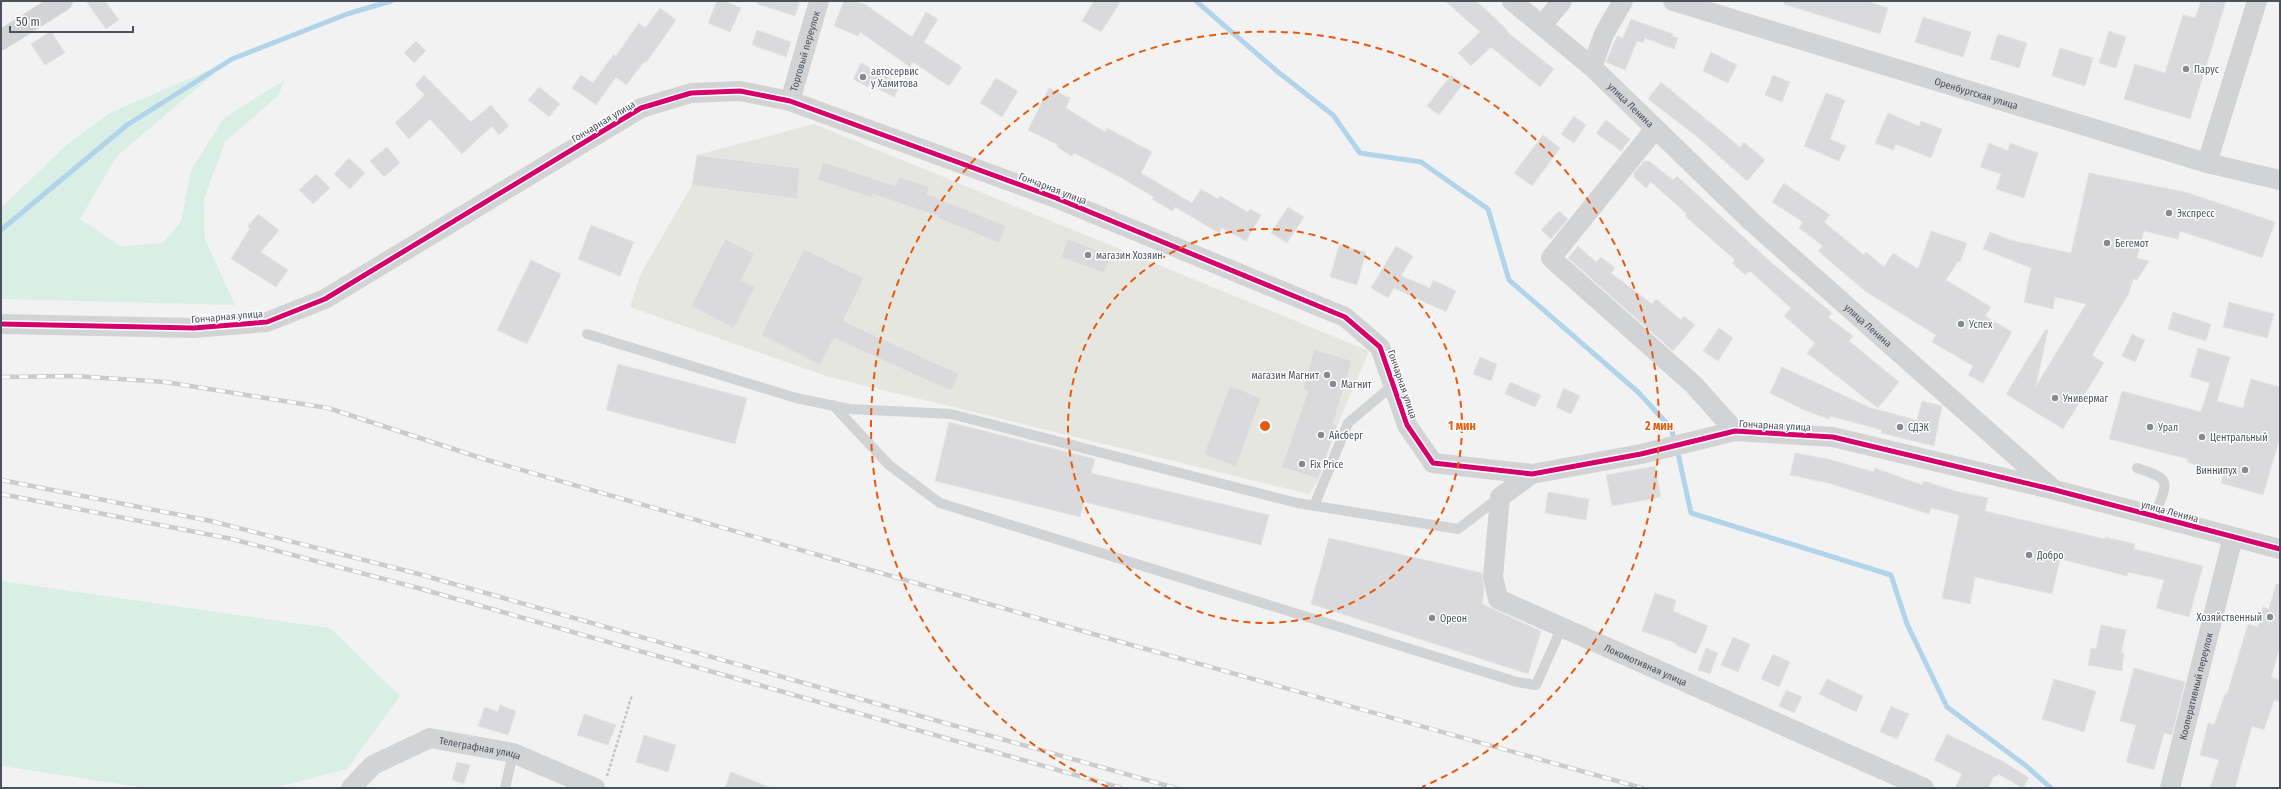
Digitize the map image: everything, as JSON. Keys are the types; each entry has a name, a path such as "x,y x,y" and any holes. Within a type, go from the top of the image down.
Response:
{"street":[{"path":"1,40 63,1"},
{"name":"Торговый переулок","path":"790,101 820,1"},
{"name":"улица Ленина","path":"1512,1 1592,67 1764,232 2055,490 2280,549"},
{"path":"1542,25 1562,1"},
{"path":"1592,67 1604,34 1623,1"},
{"path":"2207,163 2257,1"},
{"name":"Оренбургская улица","path":"1684,2 2207,163 2280,180"},
{"name":"Гончарная улица","path":"1,324 194,328 267,322 326,299 641,108 698,93 740,91 790,101 1056,198 1345,317 1380,347 1406,425 1433,463 1532,474 1641,454 1735,431 1833,438 2055,490"},
{"path":"1655,129 1551,258 1694,385 1735,431"},
{"path":"1500,497 1532,474"},
{"name":"Локомотивная улица","path":"1500,497 1493,577 1498,599 1924,788"},
{"name":"Кооперативный переулок","path":"2170,788 2234,537"},
{"name":"Телеграфная улица","path":"351,788 373,765 430,738 513,753 600,784"}],"lane":[{"path":"587,334 796,398 849,409 950,414 1314,506 1458,529 1500,497"},
{"path":"1314,506 1348,423 1393,385"},
{"path":"833,405 889,465 940,503 1517,682 1536,686 1562,627"},
{"path":"2138,468 2161,476 2164,480 2165,485 2156,516"},
{"path":"505,788 513,753"}],"path":[{"path":"600,784 632,695"}],"shaded area":[{"path":"814,124 1369,351 1337,426 1319,479 1309,494 826,376 630,307 640,275 692,185 697,155"}],"green space":[{"path":"207,71 215,73 117,156 80,219 120,246 163,243 181,222 191,170 224,118 284,80 279,95 225,142 204,199 205,239 235,305 1,299 1,208 64,147 110,113"},
{"path":"1,581 330,628 400,696 347,769 274,788 146,788 1,766"}],"building":[{"path":"86,1 105,1 119,20 106,29"},
{"path":"717,1 724,1 741,8 730,32 708,23"},
{"path":"758,1 800,1 795,16 757,4"},
{"path":"844,1 855,1 866,5 912,37 926,12 938,19 924,42 962,67 949,86 913,62 910,67 860,32 858,36 834,26"},
{"path":"1094,1 1121,1 1101,32 1082,21"},
{"path":"1445,1 1476,1 1508,31 1507,32 1554,69 1540,87 1491,47 1471,66 1458,53 1480,32"},
{"path":"1784,1 1867,1 1888,8 1880,34 1784,4"},
{"name":"Парус","path":"2201,1 2226,1 2190,119 2124,99 2135,64 2165,73 2183,15 2195,18"},
{"path":"660,8 676,20 646,63 644,62 626,85 616,77 596,105 572,88 581,75 593,83 614,54 616,56 639,23 645,28"},
{"path":"1923,17 1971,32 1963,57 1915,42"},
{"path":"1631,19 1673,34 1672,36 1678,38 1674,49 1645,38 1643,43 1637,41 1625,70 1606,62 1617,36 1623,38"},
{"path":"757,30 791,42 786,57 752,45"},
{"path":"51,31 65,53 45,65 31,44"},
{"path":"2109,31 2126,37 2116,68 2099,63"},
{"path":"1998,34 2027,43 2019,68 1990,59"},
{"path":"416,41 426,51 414,63 404,53"},
{"path":"2060,48 2093,58 2085,86 2052,76"},
{"path":"1711,52 1737,65 1728,83 1703,71"},
{"path":"861,63 901,84 894,97 869,84 868,87 853,79"},
{"path":"424,75 471,122 491,105 509,126 499,135 492,126 462,154 430,119 409,139 395,123 425,95 415,85"},
{"path":"1451,75 1463,84 1439,115 1427,106"},
{"path":"1773,75 1790,82 1782,102 1765,95"},
{"path":"996,78 1018,91 1002,117 980,103"},
{"path":"1661,82 1740,147 1744,142 1765,160 1747,181 1700,139 1648,99"},
{"path":"539,87 560,104 549,117 528,100"},
{"path":"1049,88 1070,98 1066,108 1105,132 1107,128 1152,152 1141,173 1192,203 1201,189 1218,199 1220,196 1248,212 1250,209 1261,215 1246,241 1222,228 1219,233 1175,207 1172,211 1152,199 1154,197 1118,176 1074,153 1072,156 1057,147 1058,145 1028,130"},
{"path":"1826,93 1845,100 1830,139 1846,146 1839,161 1804,146"},
{"path":"1888,113 1919,126 1921,121 1942,129 1931,158 1896,144 1893,150 1875,143"},
{"path":"1574,116 1586,125 1574,143 1561,134"},
{"path":"1606,120 1630,139 1621,151 1596,133"},
{"path":"1543,135 1560,148 1532,186 1514,173"},
{"path":"1989,143 2008,151 2010,143 2038,153 2024,198 1996,189 2001,174 1980,167"},
{"path":"387,147 400,163 384,177 370,161"},
{"path":"697,155 800,168 797,199 692,185"},
{"path":"349,158 365,173 350,189 334,174"},
{"path":"1644,161 1649,161 1673,180 1677,176 1774,265 1832,313 1828,317 1853,336 1849,341 1899,382 1878,408 1807,353 1815,343 1784,316 1791,308 1750,271 1745,275 1732,263 1735,260 1685,216 1687,214 1651,182 1646,188 1634,177 1634,173"},
{"path":"823,162 895,186 899,177 929,187 927,194 1006,226 999,243 938,218 938,216 873,194 872,198 818,180"},
{"path":"2089,173 2185,192 2275,222 2262,258 2180,231 2178,239 2144,231 2137,258 2149,261 2137,280 2133,279 2129,293 2092,355 2104,363 2063,429 2006,394 2046,329 2048,330 2036,386 2086,304 2055,297 2053,309 2024,302 2031,268 1983,249 1990,232 2010,240 2071,253"},
{"path":"316,174 330,188 313,204 299,190"},
{"path":"1784,183 1830,215 1824,222 1864,255 1866,252 1884,267 1893,253 1918,269 1931,231 1967,243 1960,262 1958,261 1946,280 1991,307 1985,316 2012,332 1983,383 1968,375 1973,366 1932,342 1936,335 1865,291 1818,251 1823,246 1799,228 1803,222 1772,202"},
{"path":"1288,207 1304,217 1287,243 1271,233"},
{"path":"1559,211 1568,219 1551,239 1541,230"},
{"path":"258,214 279,230 261,252 288,270 276,287 231,259 250,228 248,226"},
{"path":"591,225 634,242 620,276 578,259"},
{"path":"725,239 754,254 741,280 755,287 734,328 691,306"},
{"path":"1068,239 1111,256 1104,273 1061,257"},
{"path":"1339,245 1366,252 1357,285 1330,277"},
{"path":"1396,246 1413,256 1401,276 1430,288 1433,280 1456,291 1446,312 1394,288 1388,298 1371,288"},
{"path":"1578,246 1596,262 1601,257 1615,268 1611,273 1652,304 1656,299 1681,320 1684,316 1695,325 1673,351 1568,258"},
{"path":"804,249 864,278 843,321 959,374 951,391 834,338 820,365 761,335"},
{"path":"531,260 561,274 527,344 497,330"},
{"path":"2229,302 2274,314 2267,338 2223,327"},
{"path":"2173,312 2211,324 2206,341 2168,329"},
{"path":"1719,328 1733,338 1718,361 1703,351"},
{"path":"2132,334 2145,340 2135,362 2122,356"},
{"path":"2198,348 2230,357 2217,401 2243,408 2251,379 2280,387 2280,437 2263,495 2221,483 2224,473 2187,462 2188,459 2109,439 2122,391 2201,412 2210,383 2190,377"},
{"path":"1314,349 1352,361 1333,424 1337,426 1318,479 1282,467 1308,391 1303,389"},
{"path":"1480,357 1497,364 1491,381 1473,374"},
{"path":"618,364 747,398 735,444 606,410"},
{"path":"1782,367 1871,408 1917,420 1922,401 1942,406 1934,446 1881,433 1882,430 1830,416 1829,419 1804,410 1770,393"},
{"path":"1510,382 1541,395 1535,407 1505,394"},
{"path":"1230,386 1261,398 1236,467 1204,454"},
{"path":"1564,388 1580,396 1571,414 1556,407"},
{"path":"949,422 1095,459 1091,473 1269,515 1261,545 1084,502 1080,517 935,481"},
{"path":"1795,453 1828,459 1874,472 1875,468 1922,485 1924,481 1955,491 1988,498 1985,511 2105,539 2105,537 2135,544 2134,549 2203,566 2189,617 2156,608 2164,580 2128,572 2127,576 2060,559 2052,594 1975,577 1970,604 1942,598 1959,515 1931,508 1929,514 1828,483 1790,475"},
{"path":"1655,466 1661,497 1612,506 1606,475"},
{"path":"1548,492 1589,499 1586,520 1545,513"},
{"name":"Ореон","path":"1329,538 1482,573 1484,589 1482,604 1541,631 1528,674 1311,604"},
{"path":"2276,584 2280,584 2280,647 2271,677 2280,680 2280,702 2274,700 2264,730 2252,726 2235,788 2210,788 2219,760 2200,755 2208,723 2214,725 2225,694 2227,694 2248,624 2258,627 2263,607 2269,609"},
{"path":"1655,593 1676,600 1673,611 1708,626 1696,654 1676,645 1676,643 1642,631"},
{"path":"2101,625 2126,630 2121,653 2124,653 2122,671 2088,665 2091,648 2096,649"},
{"path":"1733,637 1750,644 1738,672 1721,665"},
{"path":"1706,648 1718,653 1710,674 1698,670"},
{"path":"1773,654 1790,662 1779,687 1761,679"},
{"path":"2134,668 2185,682 2172,735 2164,733 2154,770 2126,762 2136,725 2120,721"},
{"path":"1827,679 1863,696 1856,712 1819,694"},
{"path":"2054,679 2096,691 2084,732 2042,719"},
{"path":"1786,690 1802,697 1794,713 1779,706"},
{"path":"500,705 516,711 508,735 478,726 485,707 498,712"},
{"path":"1891,706 1909,714 1897,739 1880,732"},
{"path":"584,714 616,725 608,745 577,735"},
{"path":"1947,734 2004,762 2029,778 2023,788 1998,774 1996,777 1994,776 1988,788 1955,788 1962,774 1934,760"},
{"path":"644,735 676,745 668,772 636,762"},
{"path":"457,762 470,765 464,784 452,780"},
{"path":"731,772 769,787 769,788 725,788"}],"waterway":[{"path":"1,230 127,125 232,59 347,14 391,1"},
{"path":"1196,1 1278,72 1333,115 1360,153 1421,162 1488,209 1509,280 1638,392 1671,428 1675,441"},
{"path":"1677,449 1691,513 1891,575 1907,624 1947,707 2025,765 2051,788"}],"railway":[{"path":"1,377 74,376 165,382 328,408 487,460 1114,640 1642,788"},
{"path":"1,480 211,521 415,573 1175,788"},
{"path":"1,494 232,539 418,588 1121,788"}],"cycle path":[{"path":"1,324 194,328 267,322 325,299 641,108 691,93 740,91 790,101 1056,198 1345,317 1380,347 1407,425 1433,463 1532,474 1641,454 1735,431 1833,437 2055,490 2280,549"}],"place":[{"name":"Парус","path":"2186,69"},
{"name":"автосервис у Хамитова","path":"863,77"},
{"name":"Экспресс","path":"2169,213"},
{"name":"Бегемот","path":"2107,243"},
{"name":"магазин Хозяин","path":"1088,255"},
{"name":"Успех","path":"1961,324"},
{"name":"магазин Магнит","path":"1327,375"},
{"name":"Магнит","path":"1333,384"},
{"name":"Универмаг","path":"2055,398"},
{"name":"СДЭК","path":"1900,427"},
{"name":"Урал","path":"2150,427"},
{"name":"Айсберг","path":"1321,435"},
{"name":"Центральный","path":"2202,437"},
{"name":"Fix Price","path":"1302,464"},
{"name":"Виннипух","path":"2245,470"},
{"name":"Добро","path":"2029,555"},
{"name":"Хозяйственный","path":"2270,617"},
{"name":"Ореон","path":"1432,618"}]}
